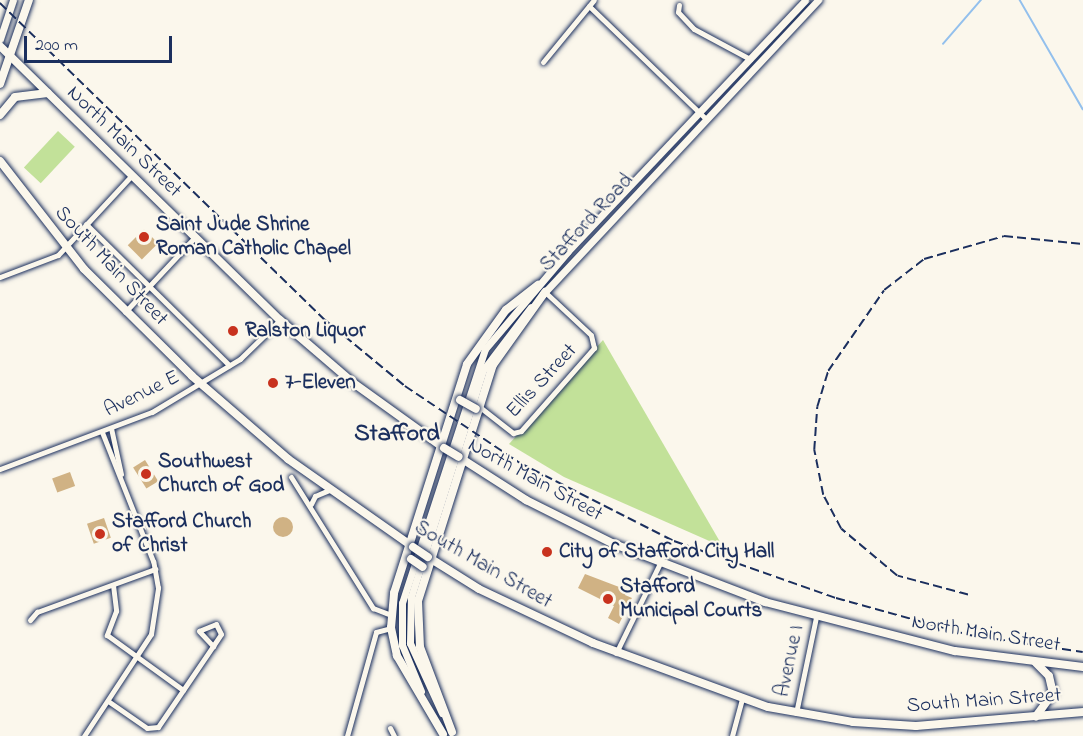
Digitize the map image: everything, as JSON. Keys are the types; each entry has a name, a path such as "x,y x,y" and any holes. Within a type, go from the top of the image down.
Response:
{"highway":[{"path":"0,84 30,0"},
{"name":"North Main Street","path":"2,47 280,320 352,382 442,447 545,510 660,563 816,617 955,651 1083,667"},
{"path":"0,116 15,97 48,93"},
{"name":"South Main Street","path":"0,161 65,248 125,312 200,383 329,490 411,546 509,604 615,653 742,699 796,713 916,726 1083,712"},
{"path":"444,735 403,672 391,628 391,615 442,447 459,397 485,335 538,285"},
{"path":"454,734 417,636 425,571 493,365 545,292"},
{"path":"459,397 478,408"},
{"path":"407,560 425,571"},
{"path":"1035,662 1049,676 1053,693 1035,717"}],"main road":[{"path":"0,39 13,0"},
{"name":"Stafford Road","path":"436,503 479,361 538,285 805,0"},
{"name":"Stafford Road","path":"436,503 488,360 545,292 819,0"},
{"path":"436,503 411,597 408,631 417,664 454,734"},
{"path":"436,503 405,589 401,630 406,659 444,735"}],"street":[{"path":"543,62 594,0"},
{"path":"679,5 693,29 750,59"},
{"path":"589,6 706,119"},
{"path":"0,277 50,259 65,248 132,175"},
{"path":"86,224 229,365"},
{"path":"125,312 195,237"},
{"name":"Ellis Street","path":"478,408 513,433 521,431 595,345 545,292"},
{"name":"Avenue E","path":"0,468 102,432 200,383 229,365 280,320"},
{"path":"111,428 121,474"},
{"path":"84,736 138,658 156,612 155,569 121,474 102,432"},
{"path":"291,477 311,504 373,608 391,615"},
{"path":"311,504 315,496 329,490"},
{"path":"615,653 660,563"},
{"path":"30,620 37,612 155,569"},
{"path":"113,585 116,611 107,635 183,690"},
{"name":"Avenue I","path":"796,713 816,617"},
{"path":"108,701 154,729 183,690 213,646 221,634 216,624 200,631 213,646"},
{"path":"347,736 376,632 391,628"},
{"path":"732,736 742,699"},
{"path":"390,728 394,736"}],"green space":[{"path":"58,131 75,147 41,183 24,168"},
{"path":"603,340 723,547 564,477 509,444"}],"building":[{"name":"Saint Jude Shrine Roman Catholic Chapel","path":"144,229 158,243 142,259 128,245"},
{"name":"Southwest Church of God","path":"145,460 158,481 146,489 133,467"},
{"path":"70,472 75,486 57,493 52,478"},
{"path":"283,517 290,520 293,527 290,534 283,537 276,534 273,527 276,520"},
{"name":"Stafford Church of Christ","path":"104,518 111,538 94,544 87,524"},
{"name":"Stafford Municipal Courts","path":"585,574 627,590 625,595 632,598 619,624 608,618 614,606 578,588"}],"waterway":[{"path":"943,44 981,0"},
{"path":"1020,0 1083,109"}],"railway":[{"path":"0,3 324,319 405,386 520,463 674,541 836,598 969,635 1083,652"},
{"path":"968,595 897,576 841,529 823,495 814,450 817,407 828,371 884,290 924,259 1004,236 1083,244"}],"place":[{"name":"Saint Jude Shrine Roman Catholic Chapel","path":"144,237"},
{"name":"Ralston Liquor","path":"233,331"},
{"name":"7-Eleven","path":"273,383"},
{"name":"Southwest Church of God","path":"146,474"},
{"name":"Stafford Church of Christ","path":"100,534"},
{"name":"City of Stafford City Hall","path":"547,552"},
{"name":"Stafford Municipal Courts","path":"608,599"}],"district":[{"name":"Stafford","path":"397,435"}]}
